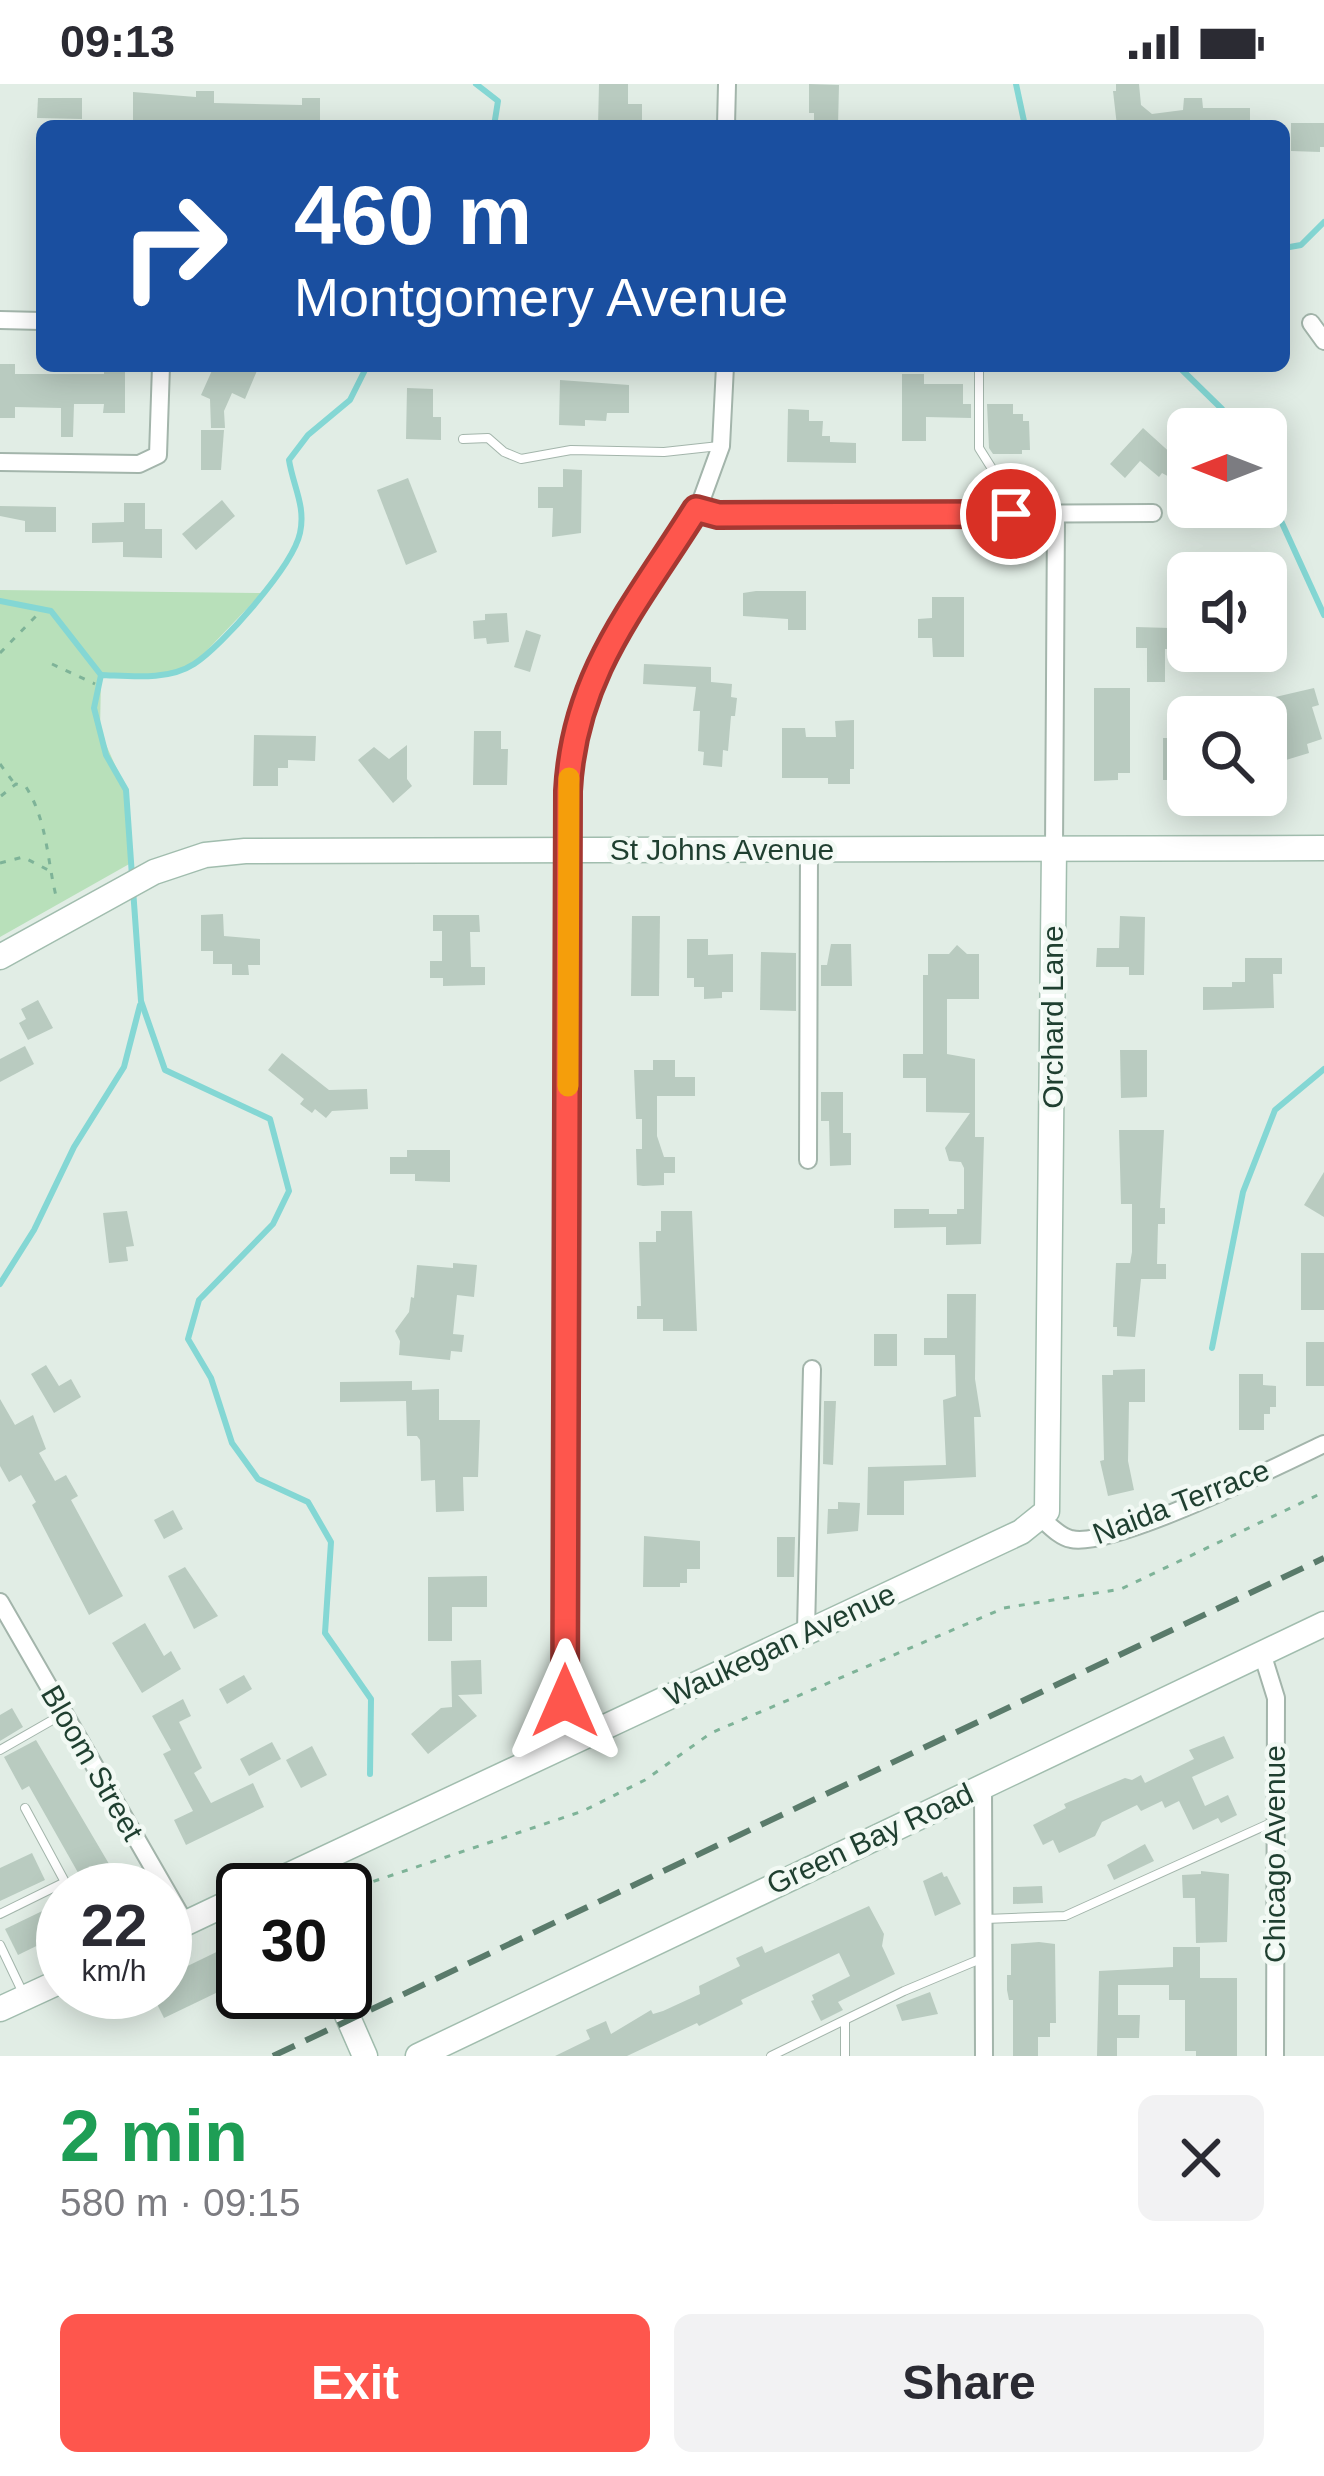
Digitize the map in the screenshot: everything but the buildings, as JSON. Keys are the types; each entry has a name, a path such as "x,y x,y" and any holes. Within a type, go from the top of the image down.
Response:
{"street":[{"path":"727,84 727,120"},
{"path":"0,320 36,321"},
{"path":"1311,323 1324,341"},
{"path":"0,462 139,464 153,460 158,455 161,372"},
{"path":"565,1744 570,753 579,712 606,650 696,509 721,446 725,372"},
{"path":"696,509 718,515 1153,513"},
{"name":"Orchard Lane","path":"1041,1518 1049,1505 1056,514"},
{"name":"St Johns Avenue","path":"0,957 64,911 179,862 245,851 1324,848"},
{"path":"808,1160 809,850"},
{"path":"806,1631 812,1369"},
{"name":"Naida Terrace","path":"1041,1518 1067,1539 1086,1541 1206,1499 1324,1444"},
{"name":"Waukegan Avenue","path":"328,1863 565,1744 1021,1532 1041,1518"},
{"name":"Bloom Street","path":"0,1602 150,1863"},
{"name":"Green Bay Road","path":"418,2056 1324,1624"},
{"name":"Chicago Avenue","path":"1262,1653 1276,1698 1275,2056"},
{"path":"983,1786 984,2056"},
{"path":"0,2009 36,1992"},
{"path":"349,2019 365,2056"}],"lane":[{"path":"979,372 979,448 1006,491 1011,514"},
{"path":"463,439 488,438 520,459 571,450 664,452 721,446"},
{"path":"0,1750 64,1713"},
{"path":"0,1914 64,1882 25,1808"},
{"path":"985,1919 1065,1916 1274,1822"},
{"path":"0,1945 26,1997"},
{"path":"771,2056 984,1958"},
{"path":"845,2021 845,2056"}],"path":[{"path":"0,653 38,615"},
{"path":"52,664 95,684"},
{"path":"0,764 33,798 51,850 51,872 64,911"},
{"path":"1,796 16,784"},
{"path":"0,863 23,857 51,872"},
{"path":"372,1882 590,1808 645,1780 711,1733 981,1617 1004,1608 1121,1589 1324,1492"}],"green space":[{"path":"0,590 262,593 192,666 150,677 101,676 100,731 126,790 131,863 0,937"}],"waterway":[{"path":"476,84 498,101 495,120"},
{"path":"1016,84 1024,120"},
{"path":"1290,247 1301,245 1324,222"},
{"path":"132,876 126,790 106,755 94,708 101,675 149,676 184,669 206,655 255,604 284,565 300,533 300,505 289,460 308,435 350,400 364,372"},
{"path":"1184,372 1221,408"},
{"path":"1284,528 1324,615"},
{"path":"0,601 51,611 101,675"},
{"path":"133,889 141,1001 165,1070 270,1119 289,1191 273,1224 199,1300 188,1339 211,1378 232,1443 258,1479 308,1502 331,1542 325,1633 371,1699 370,1774"},
{"path":"0,1284 34,1230 74,1147 124,1067 140,1005"},
{"path":"1212,1348 1243,1192 1275,1110 1324,1069"}],"railway":[{"path":"273,2056 1324,1558"}],"slow traffic":[{"path":"568,1086 569,778"}],"route":[{"path":"565,1701 568,791 570,753 588,688 606,650 696,509 718,515 1011,514"}]}
